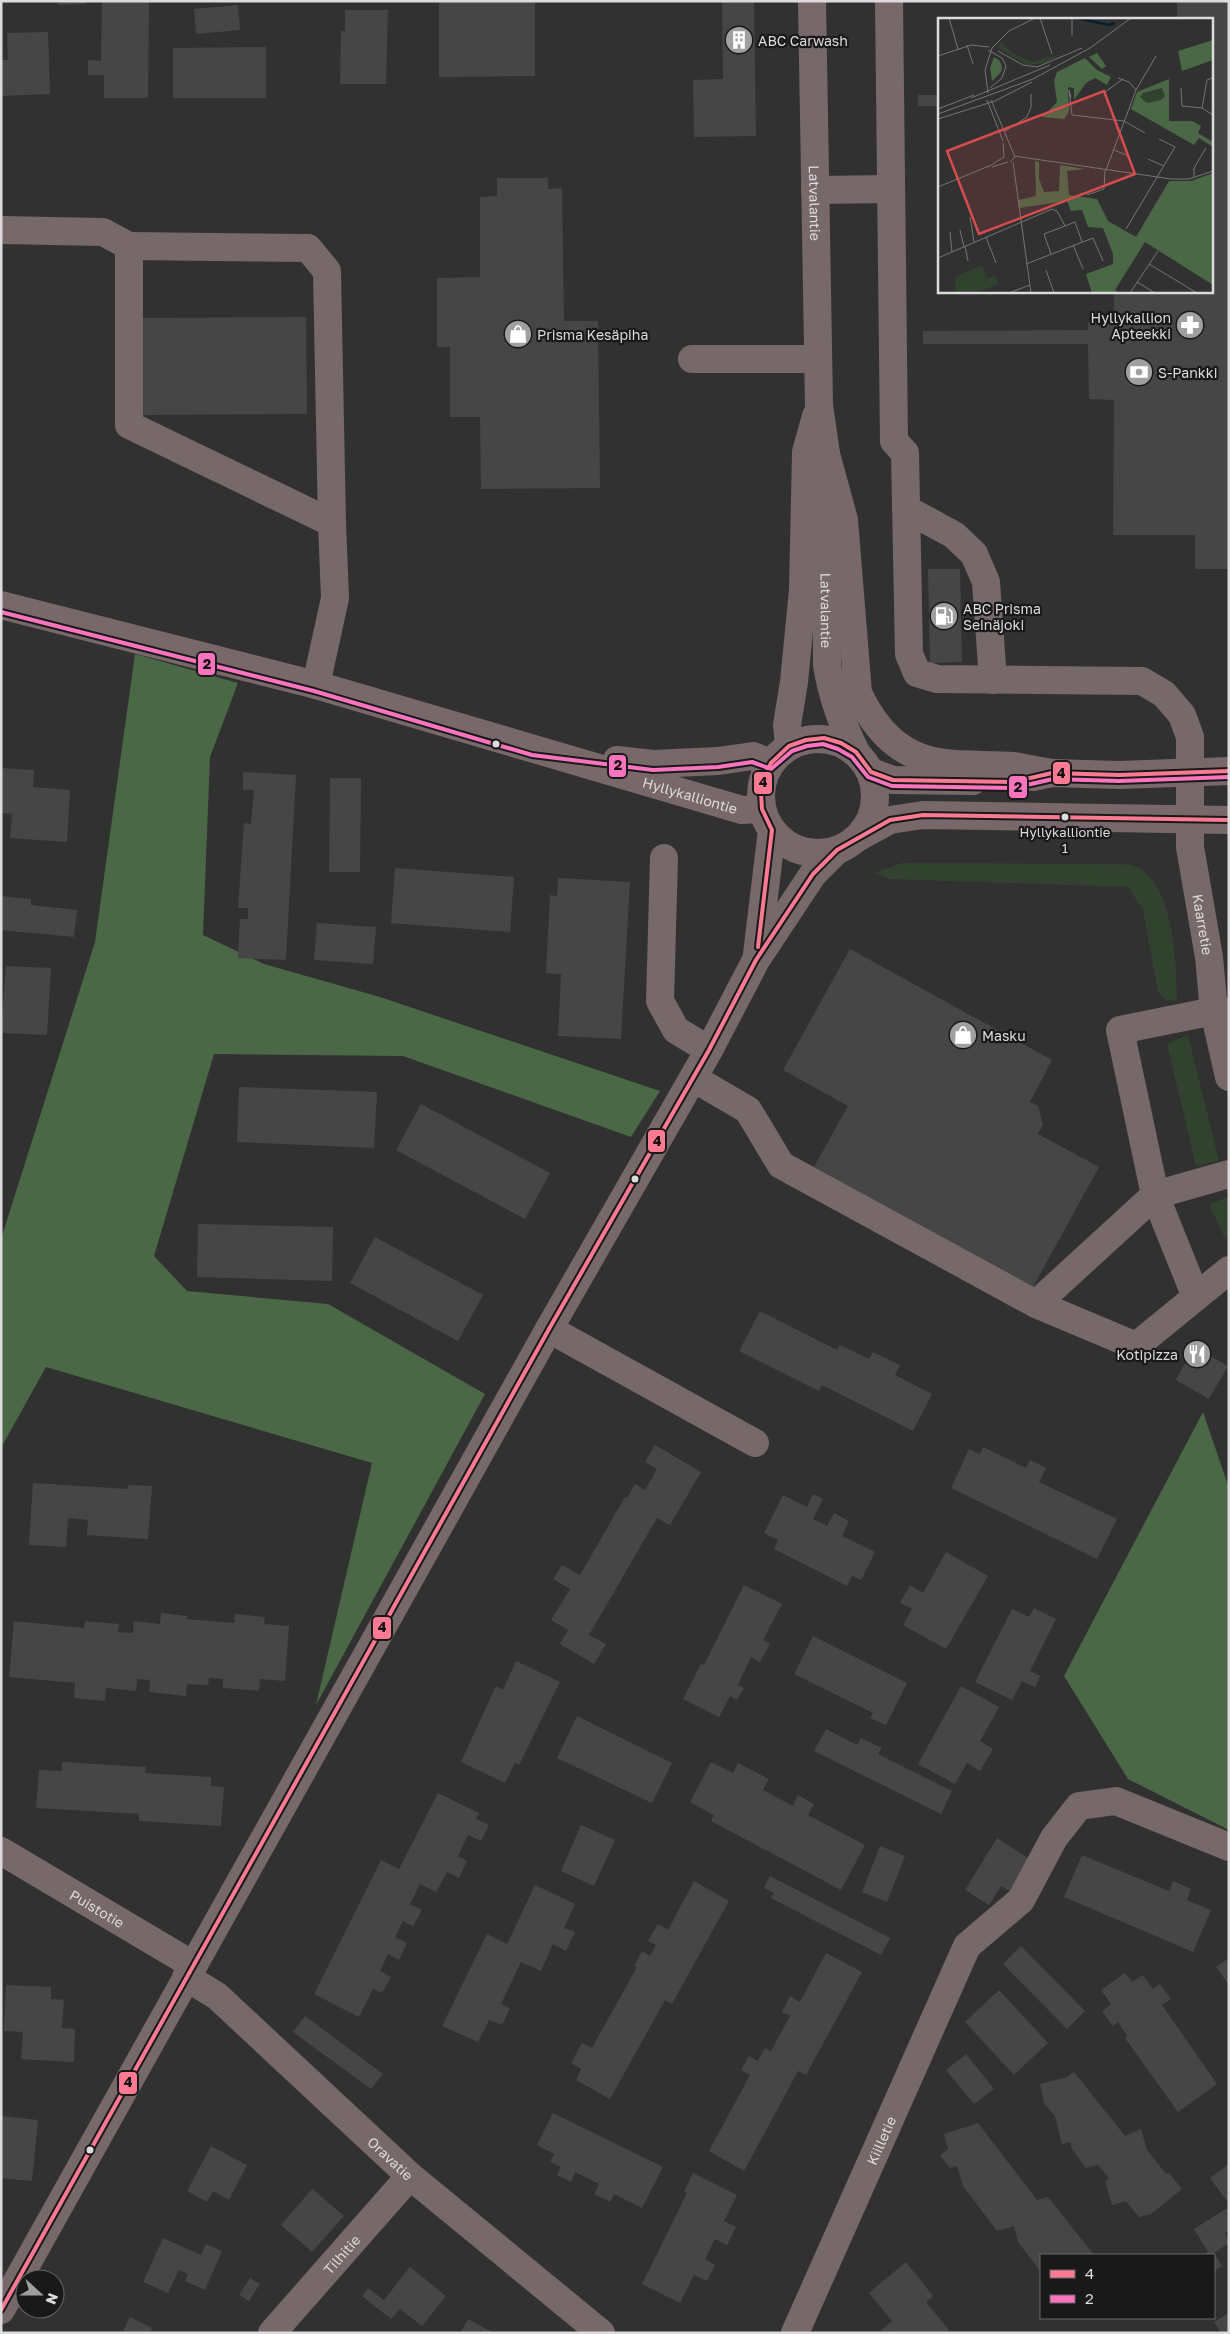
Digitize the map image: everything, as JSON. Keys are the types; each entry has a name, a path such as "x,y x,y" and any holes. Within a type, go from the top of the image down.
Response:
{"main road":[{"path":"826,454 844,520 858,693 869,717 887,737 903,749 922,758 945,763 1014,766 1052,773 1119,774 1229,770"},
{"name":"Hyllykalliontie","path":"1,605 316,685 742,810 767,820"},
{"path":"1052,773 1013,782 893,780 863,762 841,743 824,738 806,740 780,755 764,777 761,793 767,820 785,843 801,851 819,854 847,844 890,820 923,815 1229,820"},
{"name":"Hyllykalliontie","path":"533,749 653,764 718,761 753,756 780,755"},
{"path":"847,844 868,824 875,807 876,789 863,762"}],"street":[{"name":"Latvalantie","path":"812,1 819,405 826,454 827,665 832,694 843,726 863,762"},
{"path":"889,1 894,442 905,453 906,509 909,654 917,673 937,679 993,680 986,582 974,554 954,535 906,509"},
{"path":"815,190 891,189"},
{"path":"1,230 104,232 129,246 308,248 327,271 335,598 316,685"},
{"path":"129,246 128,425 332,523"},
{"path":"692,359 818,359"},
{"name":"Latvalantie","path":"780,755 794,682 803,590 806,452 819,405"},
{"name":"Kaarretie","path":"993,680 1142,681 1164,694 1182,715 1190,737 1190,847 1209,957 1222,1011 1229,1077"},
{"path":"756,960 767,820"},
{"path":"1,2310 549,1329 709,1050 756,960 813,874 847,844"},
{"path":"664,858 660,1001 676,1030 709,1050"},
{"path":"1196,1298 1155,1194 1120,1030 1222,1011"},
{"path":"693,1078 748,1110 781,1165 1036,1304 1136,1346 1229,1270"},
{"path":"1036,1304 1155,1194 1229,1174"},
{"path":"549,1329 755,1443"},
{"name":"Kiilletie","path":"795,2333 967,1946 1021,1900 1054,1838 1079,1806 1116,1801 1229,1847"},
{"name":"Puistotie","path":"1,1852 190,1971"},
{"name":"Oravatie","path":"190,1971 410,2176 601,2333"},
{"name":"Tilhitie","path":"272,2333 410,2176"}],"green space":[{"path":"135,654 238,683 210,757 203,935 264,964 380,997 660,1091 631,1137 403,1056 214,1054 154,1256 187,1291 328,1304 485,1394 316,1705 372,1463 46,1367 1,1448 1,1239 95,942"},
{"path":"902,863 1103,864 1134,866 1147,874 1158,888 1165,906 1174,947 1177,1001 1166,1000 1158,992 1143,910 1128,887 889,879 874,873"},
{"path":"1188,1035 1219,1161 1196,1166 1167,1044"},
{"path":"1229,1196 1229,1236 1225,1238 1209,1205"},
{"path":"1203,1412 1229,1488 1229,1830 1128,1779 1064,1676"}],"building":[{"path":"58,1 85,1 85,4 58,5"},
{"path":"102,1 149,1 148,98 104,98 104,75 88,75 88,60 101,61"},
{"path":"439,1 535,1 535,76 439,77"},
{"name":"ABC Carwash","path":"722,1 754,1 756,136 694,137 693,80 723,79"},
{"path":"1177,1 1229,1 1229,569 1195,569 1195,535 1113,535 1114,400 1089,399 1088,344 923,344 923,331 1088,330 1088,322 1114,322 1114,292 1212,292 1212,18 1177,18"},
{"path":"238,5 240,30 196,34 194,9"},
{"path":"345,10 388,10 386,84 340,84 341,31 345,31"},
{"path":"48,32 50,94 1,96 1,60 8,60 7,33"},
{"path":"266,47 266,98 173,98 173,48"},
{"path":"918,95 938,95 938,106 918,106"},
{"name":"Prisma Kesäpiha","path":"497,178 548,178 548,189 562,188 564,321 598,321 600,488 481,489 480,417 450,417 450,347 437,347 437,278 480,277 480,197 497,196"},
{"path":"306,317 307,414 140,415 140,318"},
{"path":"928,569 960,569 962,662 930,663"},
{"path":"1,768 34,770 33,787 70,790 67,842 10,838 12,814 1,813"},
{"path":"243,772 296,775 286,960 238,958 240,919 248,919 248,908 238,908 244,823 251,824 254,790 243,790"},
{"path":"330,778 361,778 360,872 329,872"},
{"path":"395,868 514,877 510,932 391,923"},
{"path":"558,878 630,882 621,1039 558,1036 561,974 546,973 550,895 557,896"},
{"path":"1,896 31,899 31,905 77,910 74,937 1,930"},
{"path":"317,923 376,927 373,964 314,960"},
{"path":"850,949 1052,1060 1030,1102 1038,1106 1043,1125 1038,1134 1099,1167 1033,1287 814,1167 848,1106 783,1070"},
{"path":"6,966 51,968 47,1035 1,1033"},
{"path":"239,1087 377,1092 374,1148 237,1142"},
{"path":"421,1104 550,1173 525,1219 396,1150"},
{"path":"198,1224 333,1227 332,1281 197,1277"},
{"path":"375,1237 483,1295 458,1341 350,1283"},
{"path":"760,1311 837,1350 840,1345 869,1359 873,1352 900,1365 895,1375 932,1394 913,1431 822,1385 819,1391 739,1351"},
{"path":"1194,1347 1228,1366 1209,1399 1176,1380"},
{"path":"655,1445 701,1472 670,1525 657,1518 589,1635 606,1644 594,1664 560,1644 568,1630 551,1620 570,1589 553,1579 562,1565 580,1575 625,1497 627,1498 635,1484 645,1490 657,1469 645,1462"},
{"path":"983,1447 1026,1468 1030,1460 1046,1468 1039,1482 1117,1519 1097,1559 951,1488 969,1449 980,1454"},
{"path":"33,1483 128,1489 128,1485 152,1486 148,1539 87,1535 88,1520 68,1518 66,1547 29,1545"},
{"path":"813,1494 823,1499 813,1519 827,1526 834,1513 849,1521 842,1536 875,1552 861,1580 852,1576 847,1586 774,1549 778,1540 764,1533 783,1495 807,1507"},
{"path":"946,1552 988,1576 946,1649 903,1625 912,1609 900,1603 910,1585 923,1593"},
{"path":"744,1585 782,1604 763,1640 770,1644 760,1662 751,1657 738,1685 744,1688 737,1700 730,1696 719,1717 683,1699 701,1664 704,1665"},
{"path":"1034,1608 1056,1619 1030,1671 1040,1676 1035,1687 1022,1681 1012,1700 975,1682 1012,1609 1029,1617"},
{"path":"161,1613 187,1616 187,1619 234,1623 235,1614 265,1617 264,1624 289,1626 285,1681 260,1679 259,1691 223,1688 223,1679 209,1678 208,1685 187,1684 186,1696 149,1692 150,1680 137,1679 136,1691 106,1688 105,1701 74,1698 75,1683 9,1677 14,1621 84,1628 85,1621 119,1624 118,1632 133,1633 134,1621 160,1624"},
{"path":"813,1636 907,1683 886,1725 870,1718 873,1713 794,1674"},
{"path":"516,1661 560,1682 519,1765 515,1763 505,1783 461,1762 496,1686 503,1690"},
{"path":"961,1686 999,1707 980,1741 993,1749 980,1771 967,1763 955,1784 918,1764"},
{"path":"577,1716 672,1763 652,1803 557,1758"},
{"path":"826,1729 857,1745 861,1738 882,1748 878,1754 952,1791 941,1814 814,1751"},
{"path":"62,1762 146,1767 145,1773 211,1777 211,1786 224,1787 221,1826 139,1821 139,1814 36,1808 39,1770 62,1771"},
{"path":"711,1762 733,1773 738,1763 769,1779 763,1790 793,1806 798,1795 814,1804 808,1815 865,1845 841,1890 711,1821 714,1815 690,1802"},
{"path":"438,1793 479,1813 476,1819 489,1825 481,1841 468,1835 458,1856 467,1861 459,1878 447,1872 436,1892 420,1884 410,1904 422,1910 413,1926 403,1921 395,1937 407,1943 399,1960 388,1954 380,1971 391,1977 382,1993 373,1989 359,2017 314,1994 381,1860 399,1869"},
{"path":"581,1825 615,1840 594,1886 561,1871"},
{"path":"997,1838 1037,1864 1017,1896 1001,1886 989,1905 965,1890"},
{"path":"880,1846 905,1856 887,1902 862,1892"},
{"path":"1082,1855 1169,1891 1173,1881 1191,1889 1187,1900 1211,1910 1193,1952 1064,1897"},
{"path":"770,1876 890,1938 881,1955 771,1898 774,1893 764,1888"},
{"path":"694,1881 729,1901 672,2004 665,2000 610,2099 576,2080 581,2069 571,2063 582,2043 592,2048 637,1967 634,1966 642,1951 650,1956 656,1945 648,1941 658,1924 668,1930"},
{"path":"535,1885 575,1904 564,1928 575,1932 566,1951 553,1944 541,1971 521,1962 501,2004 510,2008 502,2025 489,2020 478,2042 442,2026 487,1934 507,1944"},
{"path":"1021,1946 1085,2011 1067,2029 1003,1964"},
{"path":"826,1953 862,1972 806,2075 798,2071 744,2171 709,2151 750,2075 741,2070 749,2056 758,2061 765,2048 771,2051 790,2016 782,2012 790,1996 800,2002"},
{"path":"1229,1958 1229,1985 1216,1967"},
{"path":"1125,1973 1132,1982 1143,1975 1153,1989 1160,1984 1171,1999 1162,2005 1217,2084 1178,2112 1125,2038 1127,2036 1118,2022 1113,2026 1102,2011 1111,2004 1101,1990"},
{"path":"6,1985 51,1987 51,1999 64,2000 62,2028 75,2029 74,2062 21,2059 23,2032 4,2031"},
{"path":"999,1990 1048,2043 1014,2075 965,2022"},
{"path":"305,2016 383,2074 371,2089 293,2032"},
{"path":"966,2054 994,2089 974,2104 946,2070"},
{"path":"1074,2072 1125,2136 1141,2129 1147,2150 1166,2174 1169,2173 1182,2189 1151,2214 1139,2217 1126,2201 1112,2205 1105,2181 1109,2178 1098,2165 1086,2168 1072,2149 1070,2142 1062,2144 1055,2116 1044,2103 1040,2084 1067,2077"},
{"path":"553,2113 663,2167 642,2208 614,2194 610,2202 594,2194 599,2184 575,2172 571,2182 557,2175 561,2167 550,2162 554,2154 537,2145"},
{"path":"1,2116 38,2120 32,2181 1,2178"},
{"path":"978,2123 1037,2200 1048,2197 1093,2254 1040,2254 1040,2271 1018,2242 1014,2226 997,2231 963,2186 957,2166 950,2168 940,2155 948,2149 944,2134"},
{"path":"211,2146 247,2165 229,2200 213,2191 207,2202 187,2191"},
{"path":"1229,2164 1229,2204 1210,2178"},
{"path":"693,2173 737,2195 724,2221 736,2227 727,2245 715,2239 705,2259 715,2265 707,2281 694,2275 680,2303 642,2284 687,2193 684,2192"},
{"path":"312,2189 344,2216 312,2252 281,2225"},
{"path":"1229,2207 1229,2231 1225,2233 1229,2243 1215,2254 1205,2254 1208,2252 1194,2229"},
{"path":"163,2238 201,2255 206,2244 222,2251 205,2290 185,2281 188,2274 179,2270 168,2293 143,2282"},
{"path":"1215,2255 1222,2266 1215,2270"},
{"path":"906,2262 933,2296 926,2302 949,2330 946,2333 880,2331 892,2321 869,2293"},
{"path":"410,2267 446,2296 422,2326 400,2309 391,2319 362,2296 368,2288 384,2300"},
{"path":"250,2278 260,2284 249,2301 239,2295"},
{"path":"1229,2313 1229,2333 1221,2333 1214,2322"},
{"path":"130,2317 152,2328 150,2333 122,2333"},
{"path":"468,2319 494,2333 460,2333"}],"transit line":[{"name":"2","path":"1,612 314,691 532,755 653,770 718,767 752,762 771,769 792,751 807,746 823,744 838,749 852,757 868,777 892,786 1013,788 1053,779 1119,781 1229,777"},
{"name":"4","path":"758,947 772,830 762,809 761,793 764,777 771,763 789,746 806,740 824,738 841,743 856,752 871,772 893,780 1013,782 1052,773 1119,775 1229,771"},
{"name":"4","path":"1,2310 549,1329 709,1050 756,960 813,874 837,850 890,820 923,815 1229,820"}],"place":[{"name":"ABC Carwash","path":"739,40"},
{"name":"Hyllykallion Apteekki","path":"1190,325"},
{"name":"Prisma Kesäpiha","path":"518,334"},
{"name":"S-Pankki","path":"1139,372"},
{"name":"ABC Prisma Seinäjoki","path":"944,616"},
{"name":"Hyllykalliontie 1","path":"1065,817"},
{"name":"Masku","path":"963,1035"},
{"name":"Kotipizza","path":"1197,1354"}]}
